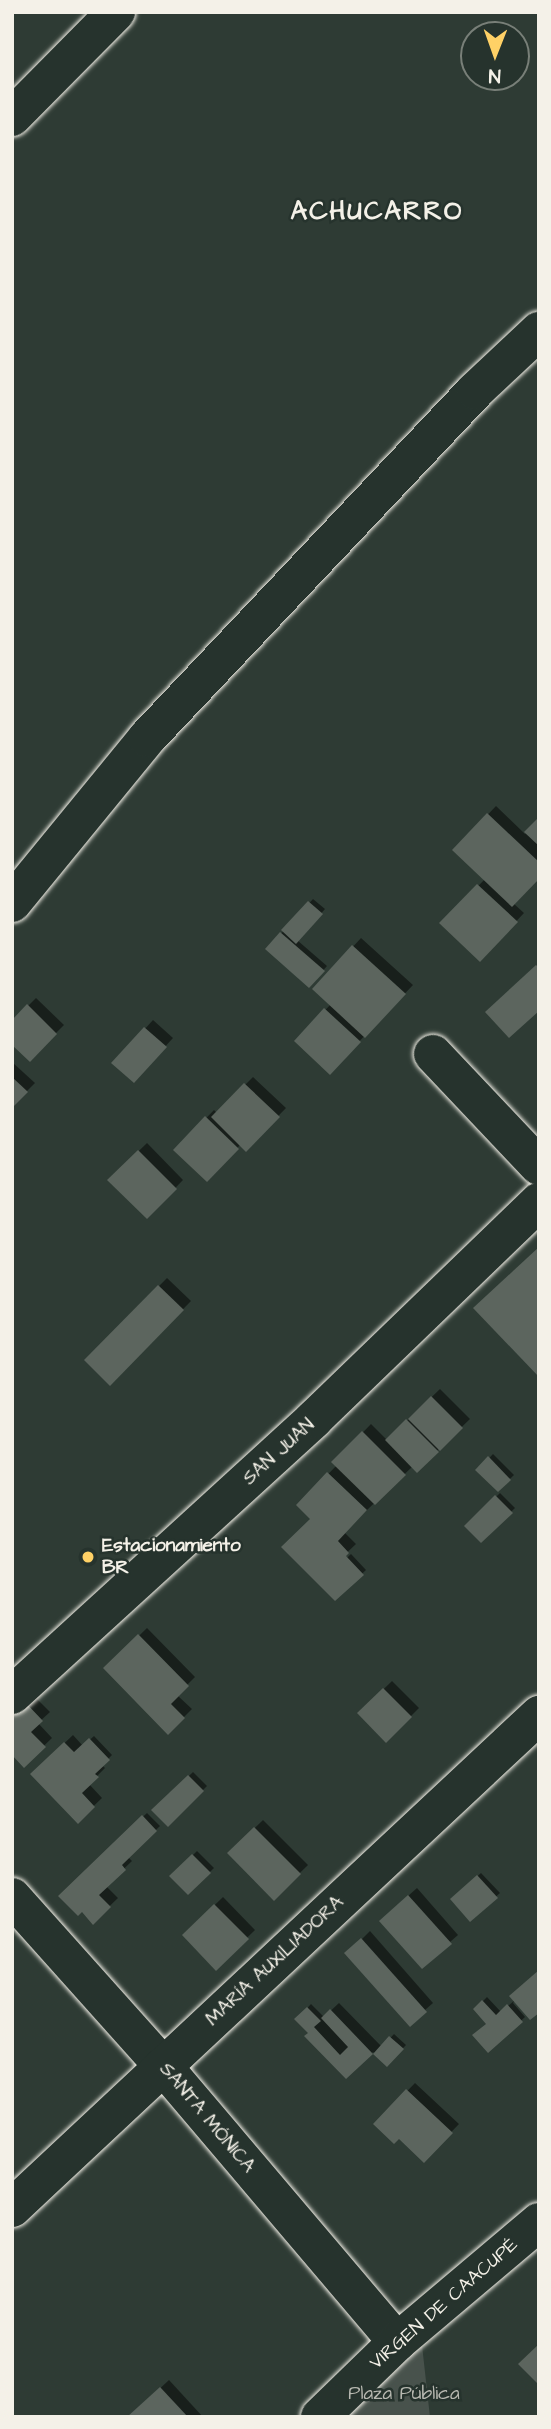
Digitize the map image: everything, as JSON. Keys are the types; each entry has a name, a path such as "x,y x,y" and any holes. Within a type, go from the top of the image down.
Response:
{"street":[{"path":"12,117 116,12"},
{"path":"12,903 147,738 475,391 539,331"},
{"path":"433,1054 539,1166"},
{"name":"SAN JUAN","path":"12,1695 314,1419 539,1202"},
{"name":"MARÍA AUXILIADORA","path":"12,2208 539,1714"},
{"name":"SANTA MÓNICA","path":"12,1897 163,2066 397,2342"},
{"name":"VIRGEN DE CAACUPÉ","path":"320,2417 397,2342 539,2222"}],"green space":[{"name":"Plaza Pública","path":"422,2345 430,2417 321,2417 347,2413"}],"building":[{"path":"487,813 539,862 539,879 512,907 452,850"},
{"path":"539,817 539,846 524,832"},
{"path":"477,884 518,922 480,962 439,923"},
{"path":"308,901 323,914 296,944 281,930"},
{"path":"280,932 325,971 309,988 265,949"},
{"path":"352,945 406,994 365,1038 312,989"},
{"path":"536,965 539,968 539,1011 509,1038 485,1012"},
{"path":"27,1004 57,1034 30,1062 12,1045 12,1020"},
{"path":"324,1008 361,1042 330,1075 294,1041"},
{"path":"144,1027 167,1047 134,1083 111,1063"},
{"path":"12,1077 28,1092 12,1108"},
{"path":"244,1083 280,1117 246,1152 211,1117"},
{"path":"205,1116 239,1149 207,1182 173,1150"},
{"path":"138,1150 177,1189 147,1219 107,1180"},
{"path":"539,1247 539,1377 473,1308"},
{"path":"158,1285 184,1310 110,1386 84,1360"},
{"path":"431,1396 463,1428 440,1451 408,1419"},
{"path":"406,1419 439,1452 417,1473 385,1440"},
{"path":"362,1431 406,1475 375,1505 331,1462"},
{"path":"488,1456 511,1480 498,1492 475,1470"},
{"path":"327,1472 367,1510 338,1541 349,1553 346,1556 364,1575 335,1601 281,1547 310,1519 296,1505"},
{"path":"495,1495 513,1513 481,1543 464,1526"},
{"path":"138,1634 189,1686 171,1704 185,1718 168,1735 103,1668"},
{"path":"383,1688 412,1717 386,1743 357,1713"},
{"path":"25,1702 43,1721 31,1732 46,1747 24,1768 12,1755 12,1713"},
{"path":"89,1738 110,1760 95,1774 99,1777 82,1793 95,1807 78,1824 30,1774 64,1742 74,1752"},
{"path":"188,1775 204,1791 168,1827 151,1810"},
{"path":"142,1815 157,1831 122,1865 126,1870 99,1895 111,1907 93,1925 82,1912 78,1916 58,1896"},
{"path":"254,1827 301,1874 274,1901 227,1853"},
{"path":"192,1854 211,1873 188,1895 169,1876"},
{"path":"477,1875 498,1898 470,1922 450,1899"},
{"path":"408,1895 452,1944 422,1969 379,1921"},
{"path":"214,1904 249,1939 216,1971 182,1935"},
{"path":"361,1938 427,2012 410,2027 344,1953"},
{"path":"539,1970 539,2013 530,2020 509,1996"},
{"path":"482,2000 496,2015 507,2004 523,2022 488,2053 472,2035 486,2024 473,2009"},
{"path":"307,2007 321,2021 314,2027 340,2055 348,2047 321,2018 330,2009 373,2054 346,2079 304,2036 308,2033 294,2019"},
{"path":"389,2036 404,2049 387,2067 373,2054"},
{"path":"406,2089 453,2133 424,2163 399,2139 394,2144 373,2124"},
{"path":"539,2344 539,2385 518,2364"},
{"path":"160,2387 188,2417 127,2417"}],"place":[{"name":"Estacionamiento BR","path":"88,1557"}],"district":[{"name":"ACHUCARRO","path":"377,212"}]}
